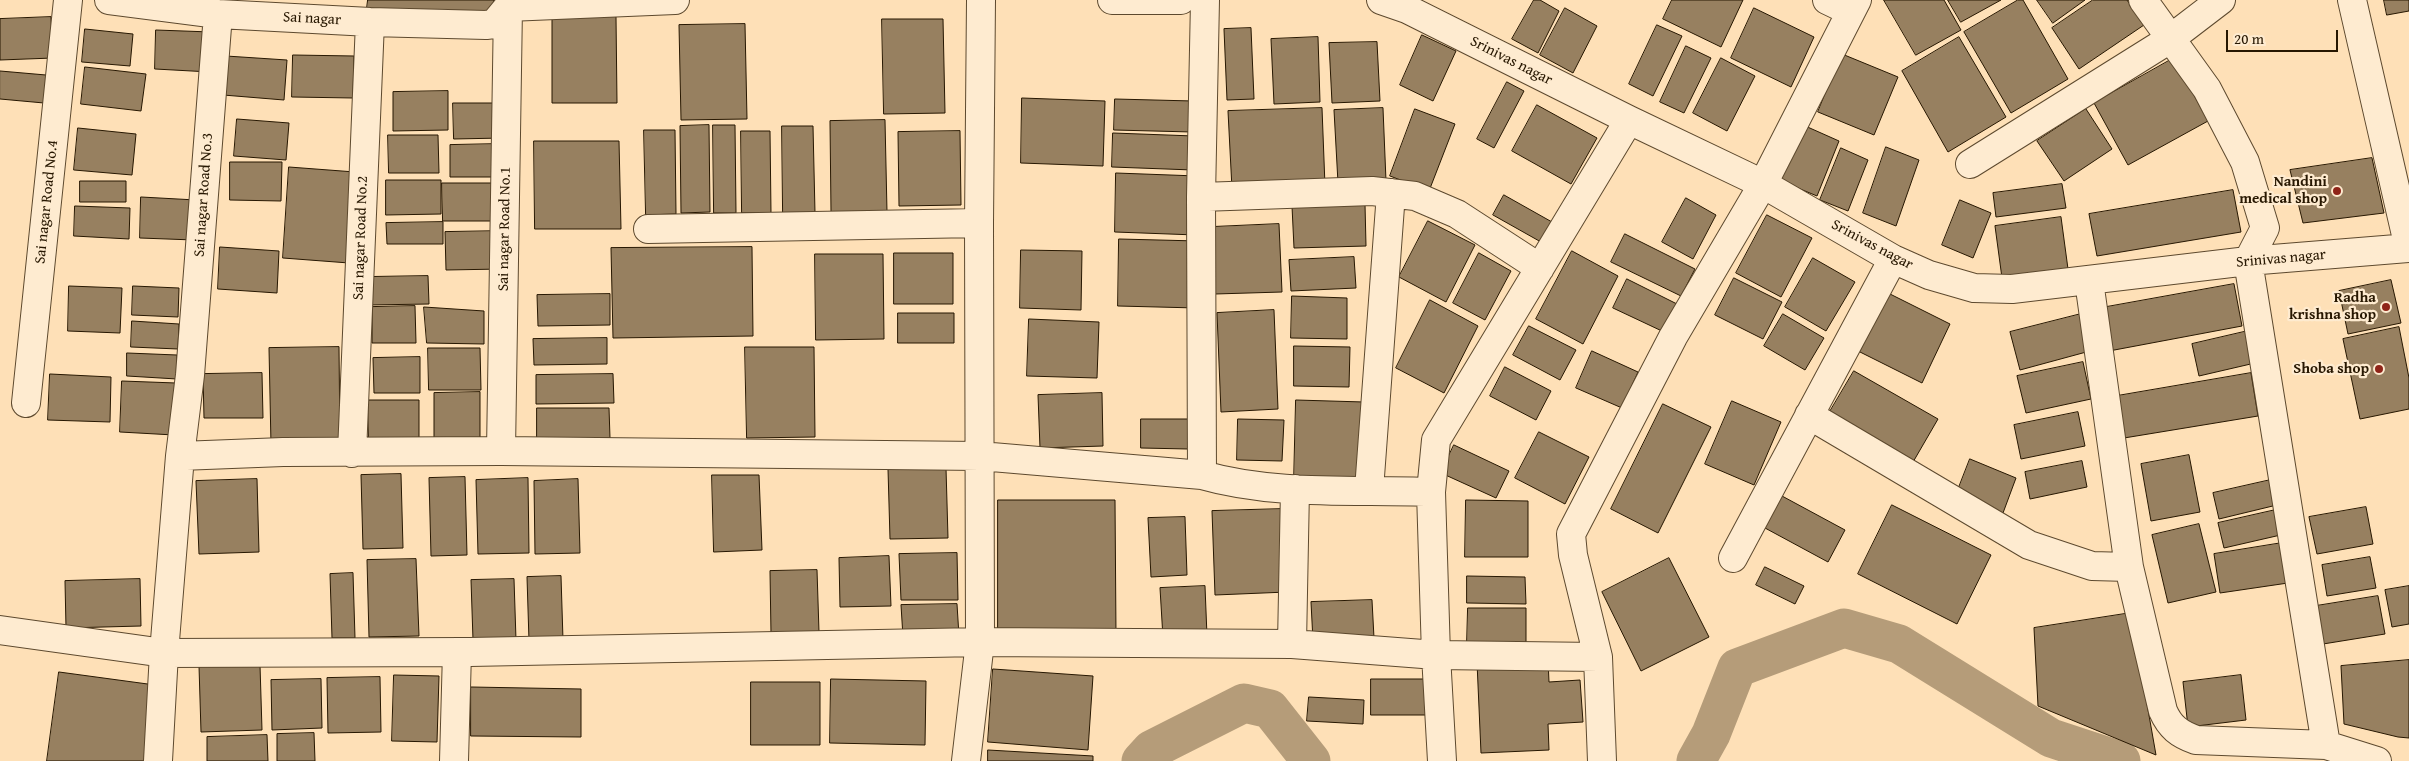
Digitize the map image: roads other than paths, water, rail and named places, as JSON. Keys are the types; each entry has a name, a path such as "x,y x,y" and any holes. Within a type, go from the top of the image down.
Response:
{"street":[{"name":"Sai nagar Road No.4","path":"26,403 68,0"},
{"name":"Sai nagar","path":"109,0 218,14 486,26 494,24 508,7"},
{"path":"508,7 675,0"},
{"path":"966,761 980,642 979,222 981,0"},
{"path":"1112,0 1181,0"},
{"path":"1202,475 1201,197 1205,0"},
{"name":"Srinivas nagar","path":"1381,0 1407,9 1629,120 1763,184 1893,259 1929,275 1974,288 2012,290 2248,261 2409,248"},
{"path":"2143,0 2207,88 2245,162 2265,228 2248,261 2326,744"},
{"path":"1970,164 2170,39 2222,0"},
{"path":"2352,0 2409,248"},
{"path":"1602,761 1598,657 1573,555 1571,534 1673,337 1763,184 1845,4"},
{"name":"Sai nagar Road No.1","path":"501,451 508,7"},
{"name":"Sai nagar Road No.3","path":"158,761 164,653 180,456 190,375 218,14"},
{"name":"Sai nagar Road No.2","path":"352,453 370,22"},
{"path":"1442,761 1436,655 1431,492 1436,440 1629,120"},
{"path":"1201,197 1372,191 1415,196 1457,214 1540,268"},
{"path":"1369,490 1391,193"},
{"path":"648,229 979,222"},
{"path":"1733,558 1893,259"},
{"path":"2089,281 2129,567 2163,711 2169,724 2182,735 2196,740 2326,744 2377,761"},
{"path":"1809,415 2029,545 2092,566 2129,567"},
{"path":"180,456 283,452 501,451 980,456 1202,475 1229,483 1296,489 1431,492"},
{"path":"1292,644 1296,489"},
{"path":"0,630 164,653 457,652 980,642 1292,644 1436,655 1598,657"},
{"path":"454,761 457,652"}],"waterway":[{"path":"1696,761 1711,734 1737,668 1844,628 1899,644 2051,738 2121,761"},
{"path":"1141,761 1151,750 1244,703 1270,709 1311,761"}],"place":[{"name":"Nandini medical shop","path":"2337,191"},
{"name":"Radha krishna shop","path":"2386,307"},
{"name":"Shoba shop","path":"2379,369"}]}
